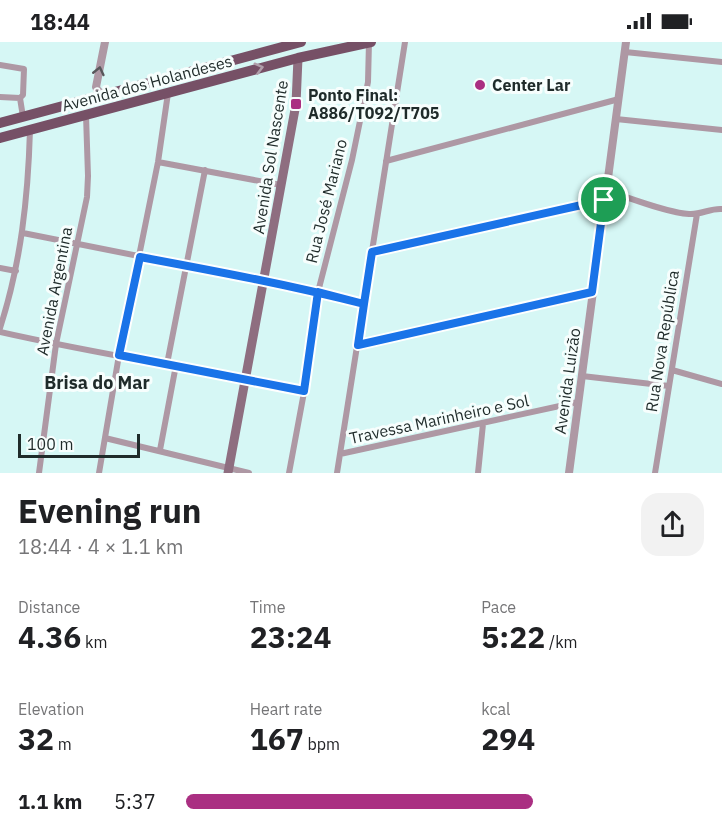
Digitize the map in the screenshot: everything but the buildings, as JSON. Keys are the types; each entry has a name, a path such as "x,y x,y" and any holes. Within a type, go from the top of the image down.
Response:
{"main road":[{"name":"Avenida dos Holandeses","path":"0,123 301,42"},
{"name":"Avenida dos Holandeses","path":"0,138 298,58 370,42"},
{"name":"Avenida Sol Nascente","path":"228,471 296,104 298,58"}],"street":[{"path":"105,42 96,88 105,94"},
{"name":"Rua José Mariano","path":"289,473 304,391 318,292 352,160 368,82 370,42"},
{"path":"337,473 405,42"},
{"name":"Avenida Luizão","path":"569,473 626,42"},
{"path":"625,52 722,62"},
{"path":"0,65 24,69 20,98 23,117"},
{"path":"99,473 119,355 158,162 168,93"},
{"path":"0,97 20,98"},
{"path":"386,161 619,99"},
{"name":"Avenida Argentina","path":"39,473 56,344 87,186 86,115"},
{"path":"616,119 722,130"},
{"path":"30,130 29,182 23,232 16,271 0,330 56,344 304,391"},
{"path":"158,162 282,185"},
{"path":"167,364 205,170"},
{"path":"605,190 681,213 697,214 710,209 722,209"},
{"path":"372,252 604,200"},
{"name":"Rua Nova República","path":"655,473 697,214"},
{"path":"23,232 318,292 364,304"},
{"path":"0,268 16,271"},
{"path":"358,345 592,292"},
{"path":"160,450 176,365"},
{"path":"672,370 722,384"},
{"path":"582,376 669,386"},
{"name":"Travessa Marinheiro e Sol","path":"340,454 578,402"},
{"path":"478,473 483,424"},
{"path":"105,438 160,450 228,471 249,473"}],"place":[{"name":"Center Lar","path":"480,85"},
{"name":"Ponto Final: A886/T092/T705","path":"296,104"}],"district":[{"name":"Brisa do Mar","path":"97,382"}],"route":[{"path":"604,200 372,252 364,304 318,292 140,257 119,355 304,391 318,292 364,304 358,345 592,292 604,200"}]}
